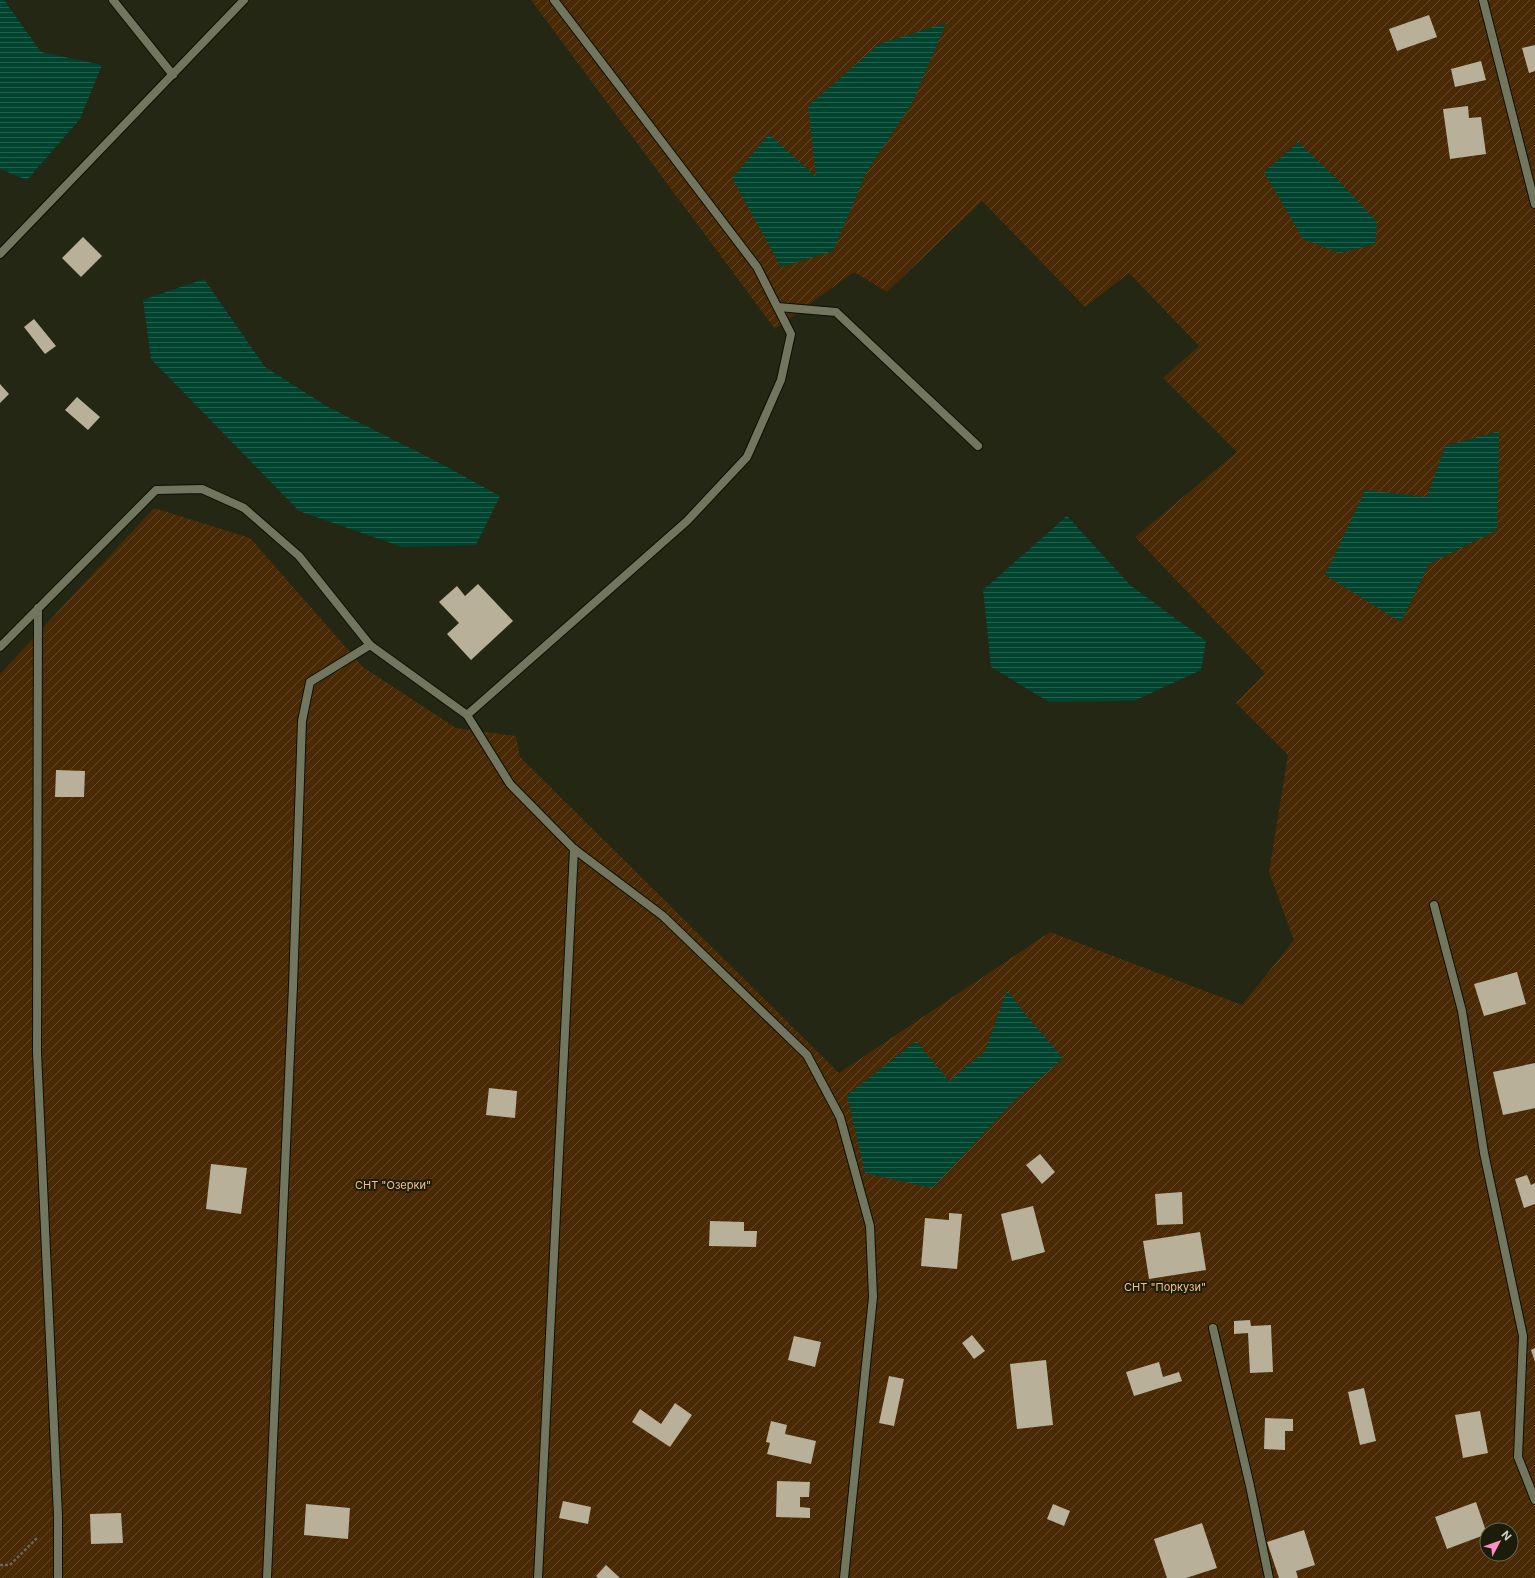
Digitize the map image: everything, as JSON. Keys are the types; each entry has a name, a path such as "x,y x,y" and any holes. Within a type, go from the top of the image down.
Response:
{"street":[{"path":"113,0 173,74"},
{"path":"0,254 244,0"},
{"path":"467,715 687,521 747,457 781,380 791,334 757,267 554,0"},
{"path":"1483,0 1535,204"},
{"path":"778,307 836,312 978,446"},
{"path":"0,647 156,490 202,489 244,508 299,556 370,645 467,715 510,784 574,849 663,916 807,1055 840,1117 870,1226 873,1297 844,1578"},
{"path":"38,608 37,1052 58,1516 58,1578"},
{"path":"267,1578 293,986 302,721 310,682 370,645"},
{"path":"538,1578 574,849"},
{"path":"1434,905 1462,1011 1484,1152 1523,1336 1518,1457 1535,1500"},
{"path":"1213,1328 1250,1486 1269,1578"}],"path":[{"path":"0,1565 10,1565 58,1516"}],"green space":[{"path":"531,0 1535,0 1535,1578 0,1578 0,674 154,508 250,538 363,667 456,728 516,736 520,757 839,1073 1050,932 1242,1005 1294,940 1269,872 1288,755 1236,703 1265,673 1135,537 1237,452 1163,378 1199,346 1129,273 1085,307 982,201 887,292 854,272 775,329"}],"shaded area":[{"path":"0,0 4,0 41,52 102,65 80,119 27,180 0,169"},
{"path":"946,23 912,103 867,171 833,251 781,267 732,178 769,134 816,177 808,106 879,44"},
{"path":"1298,142 1338,180 1377,222 1375,244 1340,253 1303,239 1264,172"},
{"path":"204,279 265,367 328,407 434,460 500,496 476,545 402,547 299,511 151,359 143,300"},
{"path":"1499,431 1497,530 1429,564 1401,622 1325,575 1365,490 1427,497 1445,446"},
{"path":"1067,516 1130,585 1206,641 1201,670 1134,701 1049,702 991,667 983,590"},
{"path":"1007,990 1026,1015 1063,1058 1015,1100 932,1188 865,1173 847,1095 916,1041 949,1081 985,1051"}],"building":[{"path":"1429,15 1437,37 1397,51 1389,29"},
{"path":"1535,45 1535,71 1529,73 1522,48"},
{"path":"1481,61 1486,80 1455,87 1451,69"},
{"path":"1468,106 1469,118 1481,117 1486,154 1450,159 1443,109"},
{"path":"83,237 102,256 81,277 62,258"},
{"path":"34,319 56,346 45,354 24,327"},
{"path":"0,384 9,394 0,403"},
{"path":"77,397 100,417 88,430 65,410"},
{"path":"478,584 513,621 471,660 447,634 459,623 439,602 457,586 465,596"},
{"path":"56,770 85,771 84,797 55,797"},
{"path":"1517,972 1526,1004 1484,1016 1474,984"},
{"path":"1535,1063 1535,1108 1503,1115 1493,1072"},
{"path":"489,1088 517,1091 515,1118 486,1115"},
{"path":"1040,1154 1055,1172 1042,1184 1026,1165"},
{"path":"211,1164 247,1168 241,1214 206,1209"},
{"path":"1527,1175 1531,1185 1535,1183 1535,1204 1524,1208 1515,1179"},
{"path":"1182,1192 1183,1224 1157,1225 1155,1194"},
{"path":"1033,1206 1045,1252 1012,1261 1001,1214"},
{"path":"949,1213 962,1214 957,1269 921,1266 925,1218 949,1220"},
{"path":"710,1221 744,1222 744,1231 757,1231 756,1247 709,1246"},
{"path":"1200,1232 1206,1270 1149,1279 1143,1241"},
{"path":"1250,1320 1251,1326 1271,1325 1273,1372 1250,1373 1248,1333 1234,1334 1234,1321"},
{"path":"972,1335 985,1351 974,1359 962,1343"},
{"path":"794,1336 821,1342 815,1367 788,1360"},
{"path":"1535,1348 1535,1362 1531,1350"},
{"path":"1046,1360 1053,1425 1017,1429 1010,1364"},
{"path":"1159,1362 1163,1377 1179,1372 1182,1381 1134,1396 1126,1372"},
{"path":"889,1376 904,1379 894,1426 879,1423"},
{"path":"1364,1388 1376,1441 1360,1445 1348,1392"},
{"path":"675,1403 692,1415 670,1447 632,1422 640,1409 661,1424"},
{"path":"1480,1411 1488,1453 1463,1458 1455,1415"},
{"path":"1265,1418 1293,1419 1293,1431 1285,1431 1285,1450 1264,1449"},
{"path":"771,1421 787,1425 785,1434 816,1441 811,1464 767,1454 770,1443 766,1442"},
{"path":"777,1481 810,1482 809,1497 800,1497 800,1507 810,1508 810,1518 776,1517"},
{"path":"563,1501 591,1507 588,1524 559,1518"},
{"path":"1476,1502 1483,1522 1479,1522 1479,1537 1447,1549 1435,1517"},
{"path":"306,1504 350,1508 348,1539 304,1535"},
{"path":"1053,1504 1070,1511 1064,1526 1047,1519"},
{"path":"121,1513 123,1543 91,1544 90,1514"},
{"path":"1202,1523 1217,1568 1186,1578 1167,1578 1154,1539"},
{"path":"1304,1530 1315,1565 1296,1571 1298,1578 1279,1578 1267,1542"},
{"path":"606,1565 620,1578 598,1578 596,1576"}],"park label":[{"name":"СНТ \"Озерки\"","path":"393,1185"},
{"name":"СНТ \"Поркузи\"","path":"1165,1287"}]}
